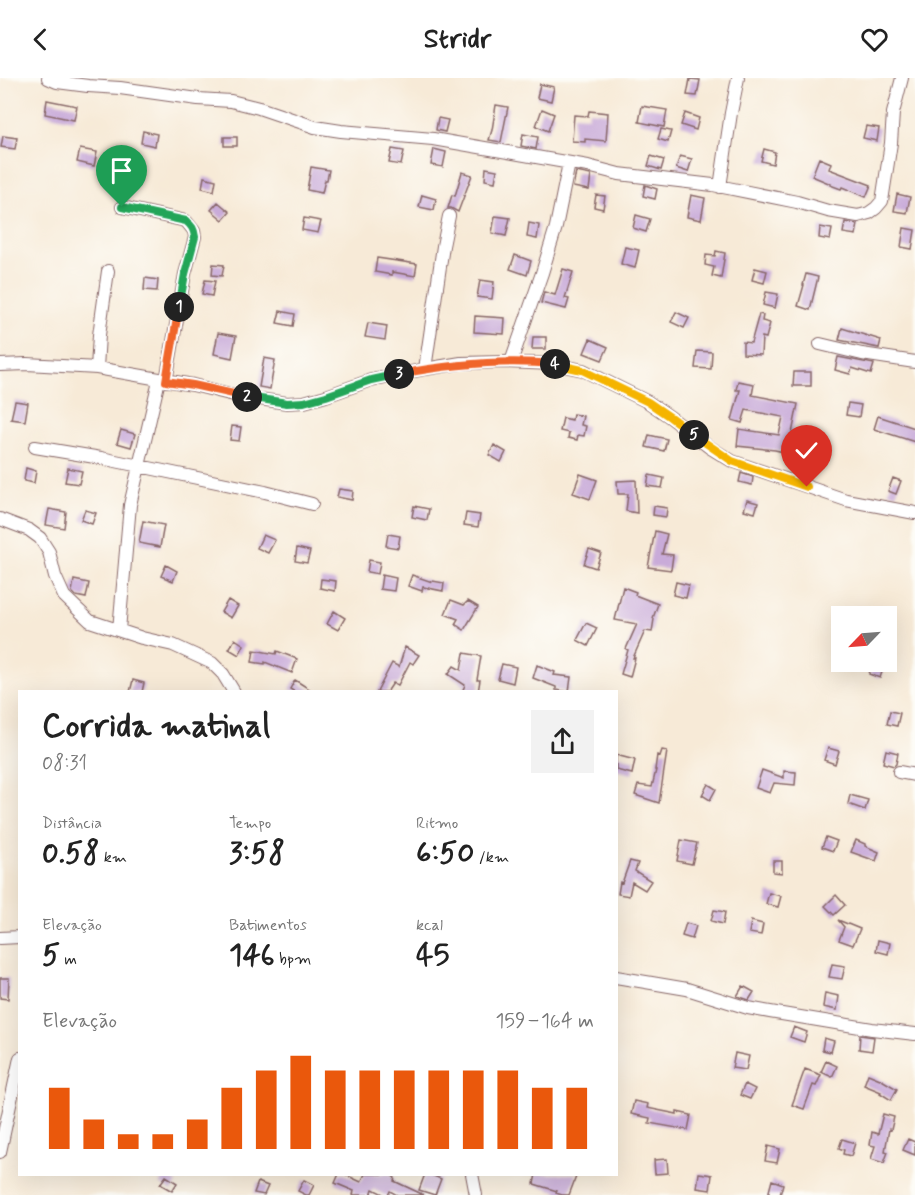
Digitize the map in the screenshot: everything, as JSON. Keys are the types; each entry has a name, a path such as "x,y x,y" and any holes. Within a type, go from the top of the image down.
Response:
{"street":[{"path":"48,78 57,82 88,86 231,101 315,127 433,139 630,176 720,187 858,216 869,213 882,201 893,113 902,78"},
{"path":"720,187 738,78"},
{"path":"511,362 556,227 569,163"},
{"path":"119,630 130,505 195,237 191,225 186,221 122,207"},
{"path":"425,369 449,216"},
{"path":"97,368 108,271"},
{"path":"820,344 862,354 915,362"},
{"path":"0,365 27,363 97,368 193,385 248,398 287,403 304,402 326,396 371,380 461,363 554,364 582,370 648,402 732,461 846,500 915,513"},
{"path":"35,447 70,452 265,492 312,504"},
{"path":"0,519 29,530 40,538 49,552 55,576 64,596 90,621 142,638 173,645 212,663 223,674 233,690"},
{"path":"899,772 915,775"},
{"path":"0,938 18,937"},
{"path":"618,977 687,989 770,1012 915,1034"},
{"path":"0,1152 18,1067"},
{"path":"472,1176 476,1195"}],"building":[{"path":"690,79 700,80 697,96 687,95"},
{"path":"540,84 554,87 551,101 537,98"},
{"path":"47,100 77,106 74,120 45,114"},
{"path":"496,105 508,107 501,142 489,140"},
{"path":"642,106 667,110 664,127 639,122"},
{"path":"542,109 554,114 548,131 536,126"},
{"path":"589,111 608,113 606,141 585,139 585,142 572,141 574,115 588,116"},
{"path":"685,113 699,118 696,130 681,125"},
{"path":"438,118 448,120 445,132 436,130"},
{"path":"866,126 879,128 877,141 863,138"},
{"path":"661,129 671,131 668,142 658,139"},
{"path":"143,131 157,134 155,146 141,143"},
{"path":"523,134 538,137 536,149 521,146"},
{"path":"3,136 17,138 15,149 1,147"},
{"path":"224,137 237,137 237,146 224,146"},
{"path":"80,149 97,152 94,166 77,162"},
{"path":"392,149 404,151 401,165 389,163"},
{"path":"434,149 446,152 443,167 431,165"},
{"path":"764,149 775,152 773,164 761,161"},
{"path":"651,156 664,160 661,170 648,166"},
{"path":"680,156 692,159 688,172 676,168"},
{"path":"819,158 831,163 829,169 871,185 866,197 842,187 841,189 830,185 812,176"},
{"path":"311,167 329,170 322,193 307,190"},
{"path":"486,168 497,170 495,182 485,180"},
{"path":"462,172 472,175 458,212 448,208 452,195 455,196"},
{"path":"576,172 591,175 589,190 573,187"},
{"path":"204,177 216,180 214,191 202,188"},
{"path":"645,185 657,189 655,199 643,196"},
{"path":"897,194 910,197 907,213 894,211"},
{"path":"422,195 436,199 434,210 419,207"},
{"path":"596,195 605,196 603,209 594,207"},
{"path":"691,195 705,198 701,220 687,217"},
{"path":"218,202 230,212 223,220 211,210"},
{"path":"636,215 650,219 646,232 633,228"},
{"path":"495,216 510,218 506,236 492,233"},
{"path":"304,218 321,221 318,233 302,230"},
{"path":"845,222 858,224 856,235 843,233"},
{"path":"529,223 539,225 537,239 527,237"},
{"path":"820,227 832,229 830,240 819,238"},
{"path":"904,228 915,230 912,249 901,247"},
{"path":"625,247 639,250 635,268 621,264"},
{"path":"716,251 725,253 721,278 712,276 714,267 705,265 706,255 715,256"},
{"path":"515,255 531,261 527,275 510,269"},
{"path":"377,258 417,264 415,276 375,272"},
{"path":"213,264 224,265 222,276 212,275"},
{"path":"755,268 767,271 764,283 752,280"},
{"path":"563,269 573,272 565,298 569,299 566,309 541,303 544,292 555,295"},
{"path":"806,274 818,277 810,310 798,306"},
{"path":"145,278 158,280 157,291 144,290"},
{"path":"205,280 215,281 212,296 202,294"},
{"path":"480,280 494,282 492,299 477,297"},
{"path":"766,292 778,294 775,308 763,305"},
{"path":"280,311 295,314 293,326 277,323"},
{"path":"676,312 689,318 684,328 671,322"},
{"path":"759,314 763,315 762,321 770,323 766,338 762,337 761,355 743,354 743,342 751,343"},
{"path":"475,316 505,318 504,334 474,332"},
{"path":"368,323 387,326 385,340 365,337"},
{"path":"842,328 881,340 879,348 839,340"},
{"path":"218,333 236,336 232,358 214,354"},
{"path":"533,337 546,337 546,349 532,349"},
{"path":"590,339 608,347 602,360 584,353"},
{"path":"697,351 712,352 711,369 695,368"},
{"path":"838,357 874,364 871,374 852,368 850,374 835,370"},
{"path":"264,358 275,360 270,389 259,387"},
{"path":"794,372 811,372 811,386 793,386"},
{"path":"738,381 754,384 752,395 798,404 788,453 737,446 739,429 779,435 783,417 746,410 742,423 732,420 740,390 736,390"},
{"path":"15,401 28,403 25,421 11,419"},
{"path":"848,403 861,405 859,417 846,415"},
{"path":"573,414 583,416 581,425 586,426 584,436 578,435 577,440 568,438 569,433 560,431 563,418 572,420"},
{"path":"878,416 915,428 915,442 874,429"},
{"path":"232,426 241,427 239,441 230,440"},
{"path":"121,430 135,434 131,447 117,443"},
{"path":"649,435 667,439 664,451 646,447"},
{"path":"811,438 824,443 818,456 805,451"},
{"path":"494,445 506,452 501,462 489,455"},
{"path":"26,468 36,471 34,483 24,481"},
{"path":"68,468 82,471 79,484 65,482"},
{"path":"741,473 753,477 752,485 739,482"},
{"path":"580,474 597,480 590,499 573,493"},
{"path":"649,475 664,478 662,488 647,486"},
{"path":"893,478 901,481 896,494 888,491"},
{"path":"636,480 637,513 626,511 628,494 618,494 617,481"},
{"path":"339,489 353,491 352,500 337,497"},
{"path":"747,500 758,503 755,513 744,510"},
{"path":"414,506 429,509 427,520 412,517"},
{"path":"654,506 667,508 666,517 653,515"},
{"path":"49,509 66,512 64,528 46,525"},
{"path":"85,510 96,513 92,524 81,520"},
{"path":"466,513 480,515 478,527 464,525"},
{"path":"143,521 164,525 160,547 139,543"},
{"path":"655,531 667,534 662,554 673,555 671,570 648,567"},
{"path":"388,534 400,536 398,548 386,546"},
{"path":"263,535 275,540 268,553 257,548"},
{"path":"297,548 310,551 307,563 295,561"},
{"path":"589,549 601,553 596,568 584,564"},
{"path":"369,560 380,562 378,574 367,572"},
{"path":"166,565 177,571 173,581 161,576"},
{"path":"382,575 396,578 394,591 380,589"},
{"path":"412,575 432,582 444,583 443,591 423,587 422,591 408,586"},
{"path":"321,579 336,581 335,591 320,588"},
{"path":"74,580 89,583 86,598 76,596 72,592"},
{"path":"676,582 689,585 686,598 673,595"},
{"path":"623,587 636,592 635,595 658,604 653,618 652,632 645,631 633,658 635,658 630,677 621,674 628,650 626,649 637,624 615,620"},
{"path":"228,600 238,606 231,618 221,612"},
{"path":"451,600 464,605 468,601 478,607 464,630 455,624 458,619 445,614"},
{"path":"334,611 345,618 338,630 327,624"},
{"path":"586,623 597,628 588,646 577,640"},
{"path":"235,639 244,645 239,655 229,649"},
{"path":"405,647 419,655 413,664 410,662 398,685 393,683 388,690 378,690 392,663 399,667"},
{"path":"254,650 276,654 277,651 297,659 292,673 265,662 265,664 252,662"},
{"path":"464,653 481,656 477,680 480,680 478,690 463,690 465,685 448,674 454,666 461,670"},
{"path":"502,664 516,667 513,683 498,679"},
{"path":"537,665 555,672 554,675 571,677 569,690 556,690 556,687 533,678"},
{"path":"870,672 882,672 880,678 869,674"},
{"path":"133,680 144,683 142,690 130,690"},
{"path":"295,680 311,690 292,690 290,689"},
{"path":"890,711 900,713 897,726 887,724"},
{"path":"828,748 839,751 835,764 824,760"},
{"path":"662,750 667,751 659,803 635,795 638,785 652,787 657,755 660,756"},
{"path":"886,750 898,753 894,766 883,763"},
{"path":"618,756 635,760 632,774 618,770"},
{"path":"762,770 784,778 784,771 796,772 795,785 774,783 770,793 756,788"},
{"path":"708,784 716,789 710,800 702,795"},
{"path":"850,795 868,800 865,810 848,804"},
{"path":"826,837 837,841 833,851 822,847"},
{"path":"681,840 697,843 692,864 677,861"},
{"path":"856,840 879,852 876,861 851,852"},
{"path":"630,861 638,863 635,871 651,881 645,890 632,882 629,896 618,894 620,882 622,883"},
{"path":"773,861 782,861 782,873 773,872"},
{"path":"769,893 781,896 778,907 766,904"},
{"path":"836,895 845,905 834,915 825,906"},
{"path":"714,910 725,912 723,924 711,921"},
{"path":"838,920 860,929 853,945 839,940 844,927"},
{"path":"751,921 763,924 761,935 749,933"},
{"path":"686,923 696,926 692,939 682,936"},
{"path":"878,940 890,943 888,954 876,951"},
{"path":"832,964 845,966 842,979 829,977"},
{"path":"0,978 9,978 8,999 0,998"},
{"path":"743,986 754,992 749,1000 737,996"},
{"path":"825,993 839,996 837,1010 823,1007"},
{"path":"794,1027 807,1032 804,1042 790,1037"},
{"path":"860,1035 874,1037 872,1051 859,1049"},
{"path":"824,1038 834,1041 831,1052 822,1050"},
{"path":"735,1053 749,1056 746,1070 732,1068"},
{"path":"826,1061 837,1066 832,1077 821,1072"},
{"path":"805,1069 821,1075 816,1086 813,1085 804,1109 792,1105"},
{"path":"868,1074 897,1089 891,1100 881,1092 864,1085"},
{"path":"745,1084 755,1089 750,1099 740,1095"},
{"path":"634,1101 648,1104 647,1108 691,1115 688,1130 649,1123 650,1118 631,1114"},
{"path":"883,1114 894,1117 891,1130 889,1129 885,1151 888,1152 884,1163 871,1159 875,1146 870,1145 872,1132 878,1134"},
{"path":"842,1139 855,1143 851,1156 843,1154 844,1150 839,1148"},
{"path":"908,1139 915,1142 915,1155 903,1150"},
{"path":"768,1146 780,1149 777,1163 765,1161"},
{"path":"667,1159 668,1173 655,1174 654,1160"},
{"path":"699,1173 712,1175 710,1190 697,1188"},
{"path":"166,1176 177,1183 172,1191 160,1184"},
{"path":"338,1176 348,1176 361,1182 364,1176 392,1176 395,1178 394,1181 424,1195 397,1195 390,1191 388,1195 385,1195 373,1189 371,1195 353,1195 354,1191 335,1183"},
{"path":"424,1176 441,1179 435,1195 419,1190"},
{"path":"536,1176 576,1176 569,1195 562,1195 556,1193 557,1191 534,1184"},
{"path":"304,1180 314,1185 309,1195 298,1191"},
{"path":"772,1180 783,1184 780,1195 768,1195"},
{"path":"258,1182 268,1186 264,1195 254,1193"}],"route":[{"path":"122,207 186,221 194,231 195,237 185,274 166,381 238,396 287,403 304,402 326,396 371,380 461,363 554,364 582,370 648,402 732,461 807,487"}]}
